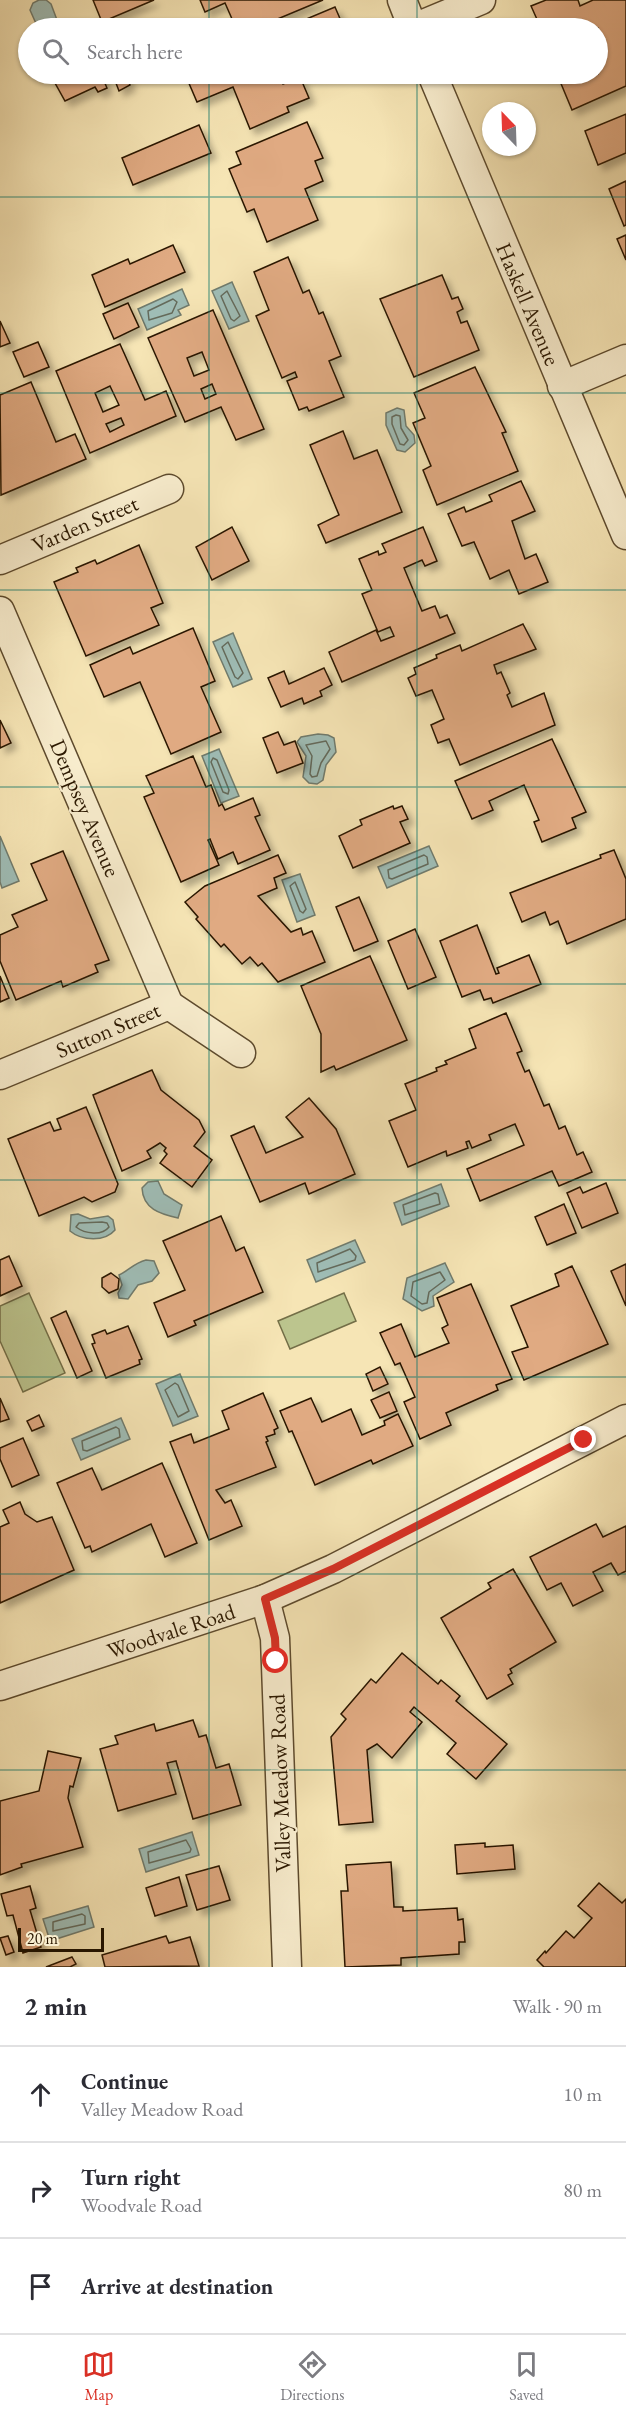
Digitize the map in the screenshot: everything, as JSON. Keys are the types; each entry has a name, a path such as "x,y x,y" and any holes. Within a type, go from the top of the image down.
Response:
{"street":[{"path":"402,0 410,18"},
{"path":"438,18 482,0"},
{"name":"Haskell Avenue","path":"436,84 626,535"},
{"path":"562,386 626,359"},
{"name":"Varden Street","path":"0,560 169,489"},
{"name":"Dempsey Avenue","path":"1,614 169,1005"},
{"name":"Sutton Street","path":"0,1076 169,1005 241,1053"},
{"name":"Woodvale Road","path":"0,1686 265,1599 333,1569 626,1419"},
{"name":"Valley Meadow Road","path":"265,1599 275,1638 287,1967"}],"green space":[{"path":"29,1293 65,1373 23,1392 0,1341 0,1306"},
{"path":"344,1293 356,1321 290,1349 278,1321"}],"water":[{"path":"46,0 51,4 56,18 34,18 30,10 33,3"},
{"path":"232,282 249,321 229,329 212,291"},
{"path":"182,289 189,305 178,310 181,315 147,330 138,309"},
{"path":"397,408 404,410 406,426 414,435 415,443 405,452 397,450 386,425 386,413"},
{"path":"233,633 252,679 233,687 213,642"},
{"path":"318,734 334,738 336,752 326,765 323,780 317,784 309,783 303,777 306,756 297,742 301,737"},
{"path":"219,749 239,796 221,803 202,756"},
{"path":"0,836 19,881 2,888 0,882"},
{"path":"429,846 438,866 387,888 378,867"},
{"path":"300,874 315,915 297,922 282,880"},
{"path":"158,1181 164,1194 182,1205 178,1218 159,1212 149,1206 146,1201 142,1188 148,1182"},
{"path":"441,1184 449,1206 402,1225 394,1203"},
{"path":"78,1214 90,1219 108,1216 113,1220 115,1230 105,1237 93,1239 81,1237 70,1231 71,1215"},
{"path":"355,1240 365,1262 316,1282 307,1260"},
{"path":"146,1260 154,1261 159,1273 152,1281 138,1285 128,1299 119,1298 118,1293 122,1285 119,1275"},
{"path":"445,1263 454,1282 433,1296 434,1306 422,1311 403,1299 407,1278"},
{"path":"180,1374 198,1416 173,1426 156,1384"},
{"path":"121,1418 130,1439 81,1460 72,1439"},
{"path":"192,1832 199,1855 146,1872 139,1849"},
{"path":"88,1906 94,1927 50,1941 43,1919"}],"building":[{"path":"93,0 154,0 111,18 100,18"},
{"path":"200,0 323,0 280,18 232,18 225,3 205,12"},
{"path":"546,0 578,0 580,6 593,0 626,0 626,86 572,110 561,84 608,84 608,18 536,18 531,6"},
{"path":"335,7 340,18 309,18"},
{"path":"56,84 105,84 107,88 98,92 95,87 65,101"},
{"path":"116,84 130,84 130,85 119,91"},
{"path":"189,84 303,84 309,98 287,107 289,112 250,129 233,87 197,102"},
{"path":"626,114 626,153 598,165 585,131"},
{"path":"307,122 323,158 315,161 323,181 305,189 318,220 267,242 254,209 247,212 229,169 241,164 236,152"},
{"path":"199,125 211,153 133,185 122,158"},
{"path":"626,181 626,225 624,226 609,189"},
{"path":"626,235 626,260 617,239"},
{"path":"173,245 185,272 105,307 92,275 128,259 130,264"},
{"path":"288,257 303,293 309,290 319,314 323,312 341,356 329,361 344,397 309,411 307,407 299,410 287,381 297,377 295,372 282,378 256,316 269,310 254,272"},
{"path":"442,275 452,299 458,297 463,309 457,312 461,323 467,321 479,350 414,377 380,299"},
{"path":"128,303 139,327 114,339 103,314"},
{"path":"213,310 264,429 236,440 221,407 185,422 148,338","holes":["202,352 209,370 194,376 187,358","212,384 216,394 205,399 201,389"]},
{"path":"0,321 10,343 0,347"},
{"path":"38,342 49,367 24,377 13,352"},
{"path":"120,344 145,400 166,391 176,416 90,453 56,371","holes":["110,386 119,405 103,412 95,393","121,418 124,425 110,432 106,424"]},
{"path":"475,367 506,432 502,433 518,471 437,505 423,470 431,466 413,423 425,418 414,393"},
{"path":"31,382 56,442 75,434 86,459 1,495 0,395"},
{"path":"343,431 354,459 377,450 402,512 326,543 318,525 339,515 310,445"},
{"path":"521,481 535,511 512,521 525,559 536,554 548,582 519,594 509,570 490,579 474,542 462,546 448,514 464,507 466,512 492,501 489,495"},
{"path":"232,527 249,561 212,580 196,547"},
{"path":"423,527 437,561 425,566 422,560 404,568 422,611 435,606 440,618 447,615 455,633 342,682 329,652 376,630 381,641 394,636 390,627 378,632 362,594 372,590 359,559 378,551 379,555 386,552 382,544"},
{"path":"139,545 163,603 151,608 159,625 86,656 54,582 78,572 76,568 95,560 97,564"},
{"path":"523,624 536,649 494,665 497,674 501,672 510,693 507,695 512,707 544,693 555,725 460,765 449,739 438,743 431,725 444,719 432,690 416,696 408,678 416,674 414,668 437,658 436,655 460,645 462,651"},
{"path":"193,628 215,681 201,687 221,732 171,754 140,682 104,697 90,665 130,647 133,654"},
{"path":"324,668 332,685 320,691 322,696 304,704 302,698 281,707 268,678 284,671 289,684"},
{"path":"0,720 11,743 0,748"},
{"path":"278,732 284,745 295,741 303,763 277,773 263,738"},
{"path":"552,739 586,812 572,818 576,828 542,842 534,822 539,820 524,785 489,801 493,810 472,819 455,781"},
{"path":"193,756 206,787 211,785 219,806 222,804 225,810 253,798 260,815 255,817 270,850 238,864 233,852 218,859 210,839 208,840 219,865 181,882 144,797 154,793 146,776"},
{"path":"393,806 394,809 402,806 408,819 400,822 410,843 353,868 339,836 362,825 360,820"},
{"path":"614,850 626,879 626,919 567,944 558,921 550,925 545,912 522,922 510,893 601,858 600,855"},
{"path":"63,851 109,960 95,965 98,972 63,987 61,981 16,1000 0,961 0,935 18,927 12,915 47,900 31,864"},
{"path":"278,855 286,873 274,878 277,888 258,896 291,932 301,928 303,935 312,931 325,962 278,982 262,963 258,966 250,957 242,964 224,944 221,947 196,919 198,917 185,902 205,886"},
{"path":"359,897 378,941 354,951 336,907"},
{"path":"477,925 496,974 499,973 497,968 529,955 541,984 493,1003 491,998 484,1000 480,990 462,997 440,941"},
{"path":"415,929 436,977 408,989 388,941"},
{"path":"370,956 407,1040 336,1070 334,1066 321,1072 321,1034 301,986"},
{"path":"0,976 9,998 0,1002"},
{"path":"506,1013 522,1051 517,1053 525,1072 529,1070 544,1106 549,1104 559,1129 565,1126 577,1155 583,1152 592,1172 559,1186 552,1171 480,1201 467,1169 524,1145 515,1124 489,1135 491,1140 472,1148 469,1141 466,1142 468,1148 447,1156 446,1151 408,1167 389,1121 416,1110 405,1084 437,1071 436,1068 447,1064 445,1061 476,1048 469,1029"},
{"path":"152,1070 161,1090 199,1120 205,1132 194,1146 212,1160 192,1187 160,1163 167,1154 164,1151 166,1148 160,1143 147,1151 151,1158 122,1171 93,1095"},
{"path":"309,1098 336,1129 355,1174 309,1194 305,1183 260,1202 231,1136 254,1126 266,1153 303,1137 286,1117"},
{"path":"86,1107 118,1184 115,1192 92,1202 84,1197 39,1216 8,1139 50,1122 54,1131 61,1129 57,1119"},
{"path":"606,1183 618,1213 582,1228 567,1193 580,1187 583,1193"},
{"path":"564,1204 576,1233 547,1245 535,1217"},
{"path":"221,1216 236,1251 244,1247 263,1292 194,1321 196,1325 168,1337 154,1303 185,1290 163,1241"},
{"path":"9,1256 22,1286 0,1296 0,1260"},
{"path":"626,1264 626,1306 611,1271"},
{"path":"572,1266 608,1344 524,1380 512,1352 528,1347 511,1306 559,1286 555,1274"},
{"path":"111,1273 119,1279 118,1289 109,1293 102,1287 102,1278"},
{"path":"471,1284 512,1379 496,1385 498,1390 446,1413 451,1425 420,1439 404,1402 415,1397 400,1363 395,1365 380,1333 401,1324 415,1357 449,1343 442,1328 448,1325 437,1298"},
{"path":"66,1311 92,1371 77,1378 51,1318"},
{"path":"128,1326 142,1359 139,1360 140,1364 106,1378 92,1344 95,1343 92,1335 105,1330 107,1334"},
{"path":"380,1367 388,1384 373,1391 366,1374"},
{"path":"389,1392 397,1411 380,1418 371,1400"},
{"path":"263,1393 278,1428 274,1430 275,1434 266,1437 276,1467 216,1490 225,1503 231,1500 242,1526 209,1540 170,1442 191,1434 194,1443 229,1429 222,1411"},
{"path":"0,1398 9,1419 0,1422"},
{"path":"311,1398 322,1422 351,1409 362,1435 385,1425 384,1421 398,1414 413,1446 373,1464 371,1460 315,1485 292,1431 289,1432 280,1411"},
{"path":"39,1415 44,1426 32,1431 27,1421"},
{"path":"23,1438 39,1475 12,1487 0,1459 0,1448"},
{"path":"162,1463 197,1543 165,1557 151,1524 92,1552 90,1546 85,1548 57,1483 92,1468 102,1490"},
{"path":"20,1502 25,1514 37,1522 52,1517 74,1570 0,1603 0,1527 9,1523 3,1510"},
{"path":"596,1524 603,1537 626,1526 626,1571 618,1575 611,1563 593,1572 603,1591 573,1606 561,1583 547,1590 530,1557"},
{"path":"513,1569 556,1642 510,1669 512,1673 508,1675 513,1684 487,1699 441,1618 491,1588 488,1583"},
{"path":"402,1653 438,1684 441,1680 460,1696 456,1701 507,1744 476,1779 447,1754 456,1743 414,1707 410,1712 422,1722 392,1758 377,1744 367,1750 373,1822 339,1825 331,1737 346,1719 341,1714 371,1679 376,1683"},
{"path":"193,1720 199,1737 206,1735 216,1768 229,1764 241,1805 193,1819 176,1761 167,1763 176,1794 118,1811 100,1749 118,1744 115,1736 154,1724 156,1731"},
{"path":"48,1751 81,1758 73,1787 70,1786 68,1798 83,1847 21,1864 22,1867 0,1875 0,1801 39,1791"},
{"path":"485,1843 485,1847 513,1845 515,1869 457,1874 455,1845"},
{"path":"391,1862 394,1907 403,1907 403,1911 457,1908 458,1920 463,1919 465,1942 459,1942 459,1954 401,1958 401,1965 345,1967 341,1891 348,1891 346,1865"},
{"path":"219,1866 230,1900 197,1910 186,1875"},
{"path":"179,1877 187,1906 155,1916 146,1888"},
{"path":"599,1883 622,1903 626,1899 626,1967 544,1967 537,1960 545,1951 546,1953 566,1931 574,1938 592,1918 578,1906"},
{"path":"30,1886 36,1908 30,1910 41,1947 23,1953 13,1915 7,1916 1,1894"},
{"path":"8,1936 14,1952 6,1955 0,1938"},
{"path":"166,1936 169,1943 190,1937 199,1966 105,1967 102,1955"},
{"path":"72,1957 76,1964 70,1967 46,1967"}],"route":[{"path":"276,1661 275,1638 265,1599 333,1569 584,1440"}]}
